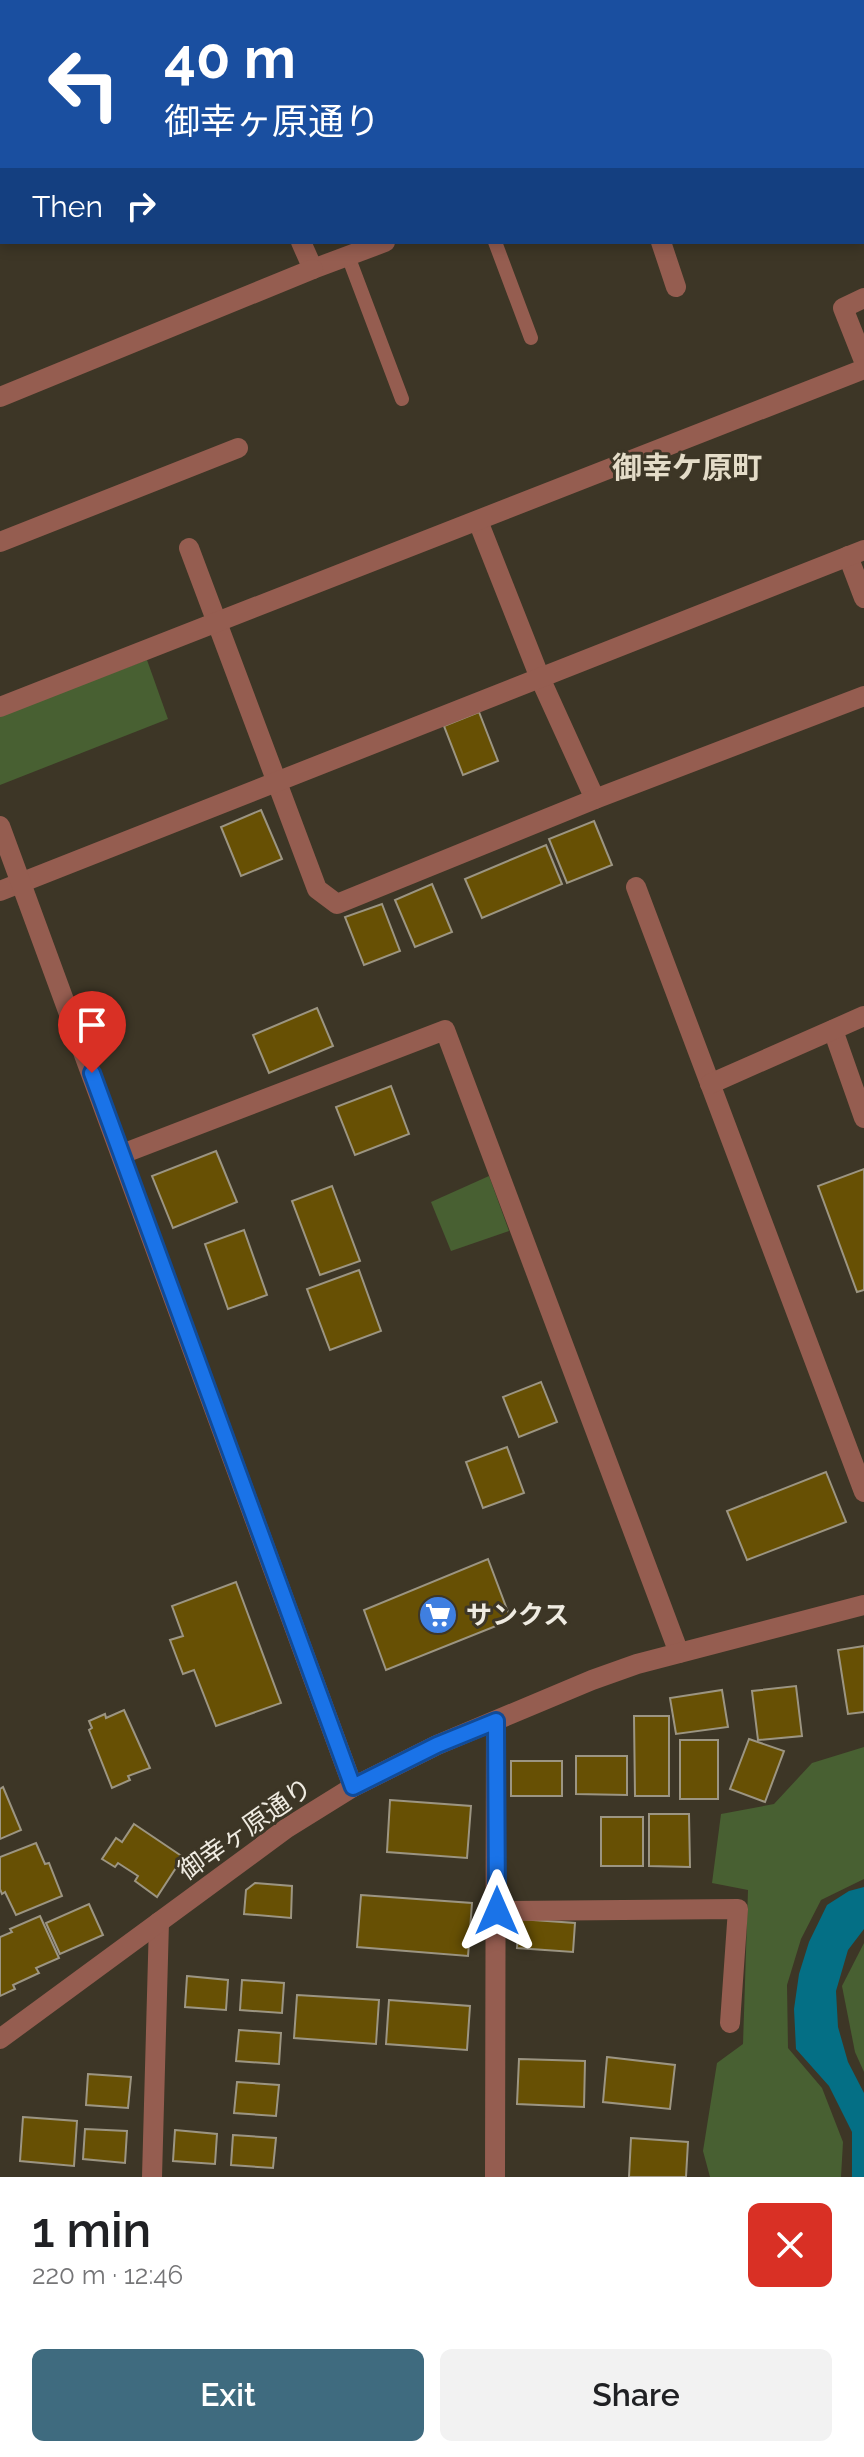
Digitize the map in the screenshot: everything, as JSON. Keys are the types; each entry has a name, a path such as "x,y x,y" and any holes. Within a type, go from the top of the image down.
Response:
{"street":[{"path":"302,244 313,269"},
{"path":"0,397 380,244"},
{"path":"662,244 676,287"},
{"path":"864,298 843,308 864,361"},
{"path":"0,707 864,369"},
{"path":"0,542 238,448"},
{"path":"478,521 540,678 595,799"},
{"path":"189,548 317,889 337,904 595,799 864,696"},
{"path":"0,891 856,553 864,598"},
{"path":"0,826 353,1787"},
{"path":"636,887 864,1492"},
{"path":"710,1084 864,1016"},
{"path":"122,1154 445,1030 679,1653"},
{"path":"833,1030 864,1118"},
{"name":"御幸ヶ原通り","path":"0,2039 287,1828 353,1787 437,1745 592,1680 679,1653 864,1605"},
{"path":"495,2177 496,1721"},
{"path":"497,1911 738,1909 730,2023"},
{"path":"152,2177 159,1922"}],"lane":[{"path":"496,244 531,338"},
{"path":"348,256 402,399"}],"green space":[{"path":"147,660 168,719 0,785 0,715"},
{"path":"489,1176 509,1231 451,1251 431,1202"},
{"path":"864,1747 864,1879 821,1900 801,1939 787,1985 788,2048 822,2088 843,2142 841,2177 710,2177 703,2151 717,2063 743,2044 748,1890 712,1883 721,1814 774,1804 812,1763"},
{"path":"864,1943 864,2072 855,2052 842,1986"}],"water":[{"path":"864,1887 864,1929 848,1950 836,1991 838,2027 848,2062 864,2093 864,2177 852,2177 852,2132 829,2086 796,2049 794,2009 799,1974 809,1942 827,1905 849,1891"}],"building":[{"path":"479,712 498,761 463,775 444,726"},
{"path":"261,810 282,859 241,876 221,827"},
{"path":"594,821 612,865 567,883 549,839"},
{"path":"546,845 562,884 482,918 465,879"},
{"path":"432,884 452,932 415,947 395,900"},
{"path":"382,904 400,951 364,965 345,917"},
{"path":"317,1008 333,1046 269,1073 253,1035"},
{"path":"391,1086 409,1134 355,1155 336,1107"},
{"path":"216,1151 237,1202 173,1228 152,1176"},
{"path":"864,1169 864,1290 857,1292 818,1186"},
{"path":"332,1186 360,1261 320,1275 292,1201"},
{"path":"244,1230 267,1295 228,1309 205,1244"},
{"path":"359,1270 381,1331 330,1350 307,1289"},
{"path":"541,1382 557,1422 519,1437 503,1397"},
{"path":"507,1447 524,1493 483,1508 466,1462"},
{"path":"826,1472 846,1522 747,1560 727,1511"},
{"name":"サンクス","path":"488,1559 511,1620 386,1670 364,1610"},
{"path":"236,1582 281,1703 216,1726 194,1670 183,1674 170,1640 183,1636 172,1606"},
{"path":"864,1646 864,1712 848,1714 838,1650"},
{"path":"796,1686 802,1736 758,1740 752,1691"},
{"path":"722,1690 728,1727 676,1734 670,1698"},
{"path":"124,1710 150,1768 128,1776 130,1780 112,1788 89,1730 92,1728 89,1721"},
{"path":"634,1716 669,1716 669,1796 635,1796"},
{"path":"749,1739 784,1751 765,1802 730,1789"},
{"path":"680,1740 718,1740 718,1799 680,1799"},
{"path":"576,1756 627,1756 627,1795 576,1794"},
{"path":"511,1761 562,1761 562,1796 511,1796"},
{"path":"3,1787 21,1830 0,1839 0,1789"},
{"path":"390,1800 471,1806 467,1858 387,1852"},
{"path":"649,1814 689,1814 690,1867 649,1866"},
{"path":"601,1817 643,1817 643,1866 601,1866"},
{"path":"134,1824 183,1857 157,1897 135,1881 138,1876 118,1863 115,1867 102,1859 116,1838 122,1842"},
{"path":"36,1843 45,1864 49,1863 62,1896 16,1915 5,1892 2,1894 0,1889 0,1857"},
{"path":"255,1883 292,1886 291,1918 244,1914 246,1890"},
{"path":"361,1895 472,1903 468,1956 357,1947"},
{"path":"89,1904 103,1935 60,1954 46,1923"},
{"path":"40,1916 59,1958 36,1968 39,1973 13,1985 15,1989 0,1996 0,1937 12,1932 10,1929"},
{"path":"519,1919 575,1923 573,1952 517,1948"},
{"path":"187,1976 228,1980 226,2010 185,2007"},
{"path":"242,1980 284,1983 282,2013 240,2010"},
{"path":"297,1995 379,2000 376,2044 294,2038"},
{"path":"389,2000 470,2006 467,2050 386,2044"},
{"path":"239,2030 281,2033 279,2064 236,2061"},
{"path":"607,2057 675,2065 670,2109 603,2102"},
{"path":"519,2059 585,2061 584,2107 517,2104"},
{"path":"88,2074 131,2077 128,2108 86,2105"},
{"path":"237,2082 279,2085 276,2116 234,2113"},
{"path":"23,2117 77,2121 74,2166 20,2161"},
{"path":"85,2129 127,2131 125,2163 83,2159"},
{"path":"175,2130 217,2134 215,2164 173,2161"},
{"path":"233,2135 276,2138 273,2168 231,2165"},
{"path":"631,2138 688,2142 686,2177 629,2177"}],"place":[{"name":"サンクス","path":"438,1615"}],"district":[{"name":"御幸ケ原町","path":"687,467"}],"route":[{"path":"92,1073 353,1787 437,1745 496,1721 497,1911"}]}
